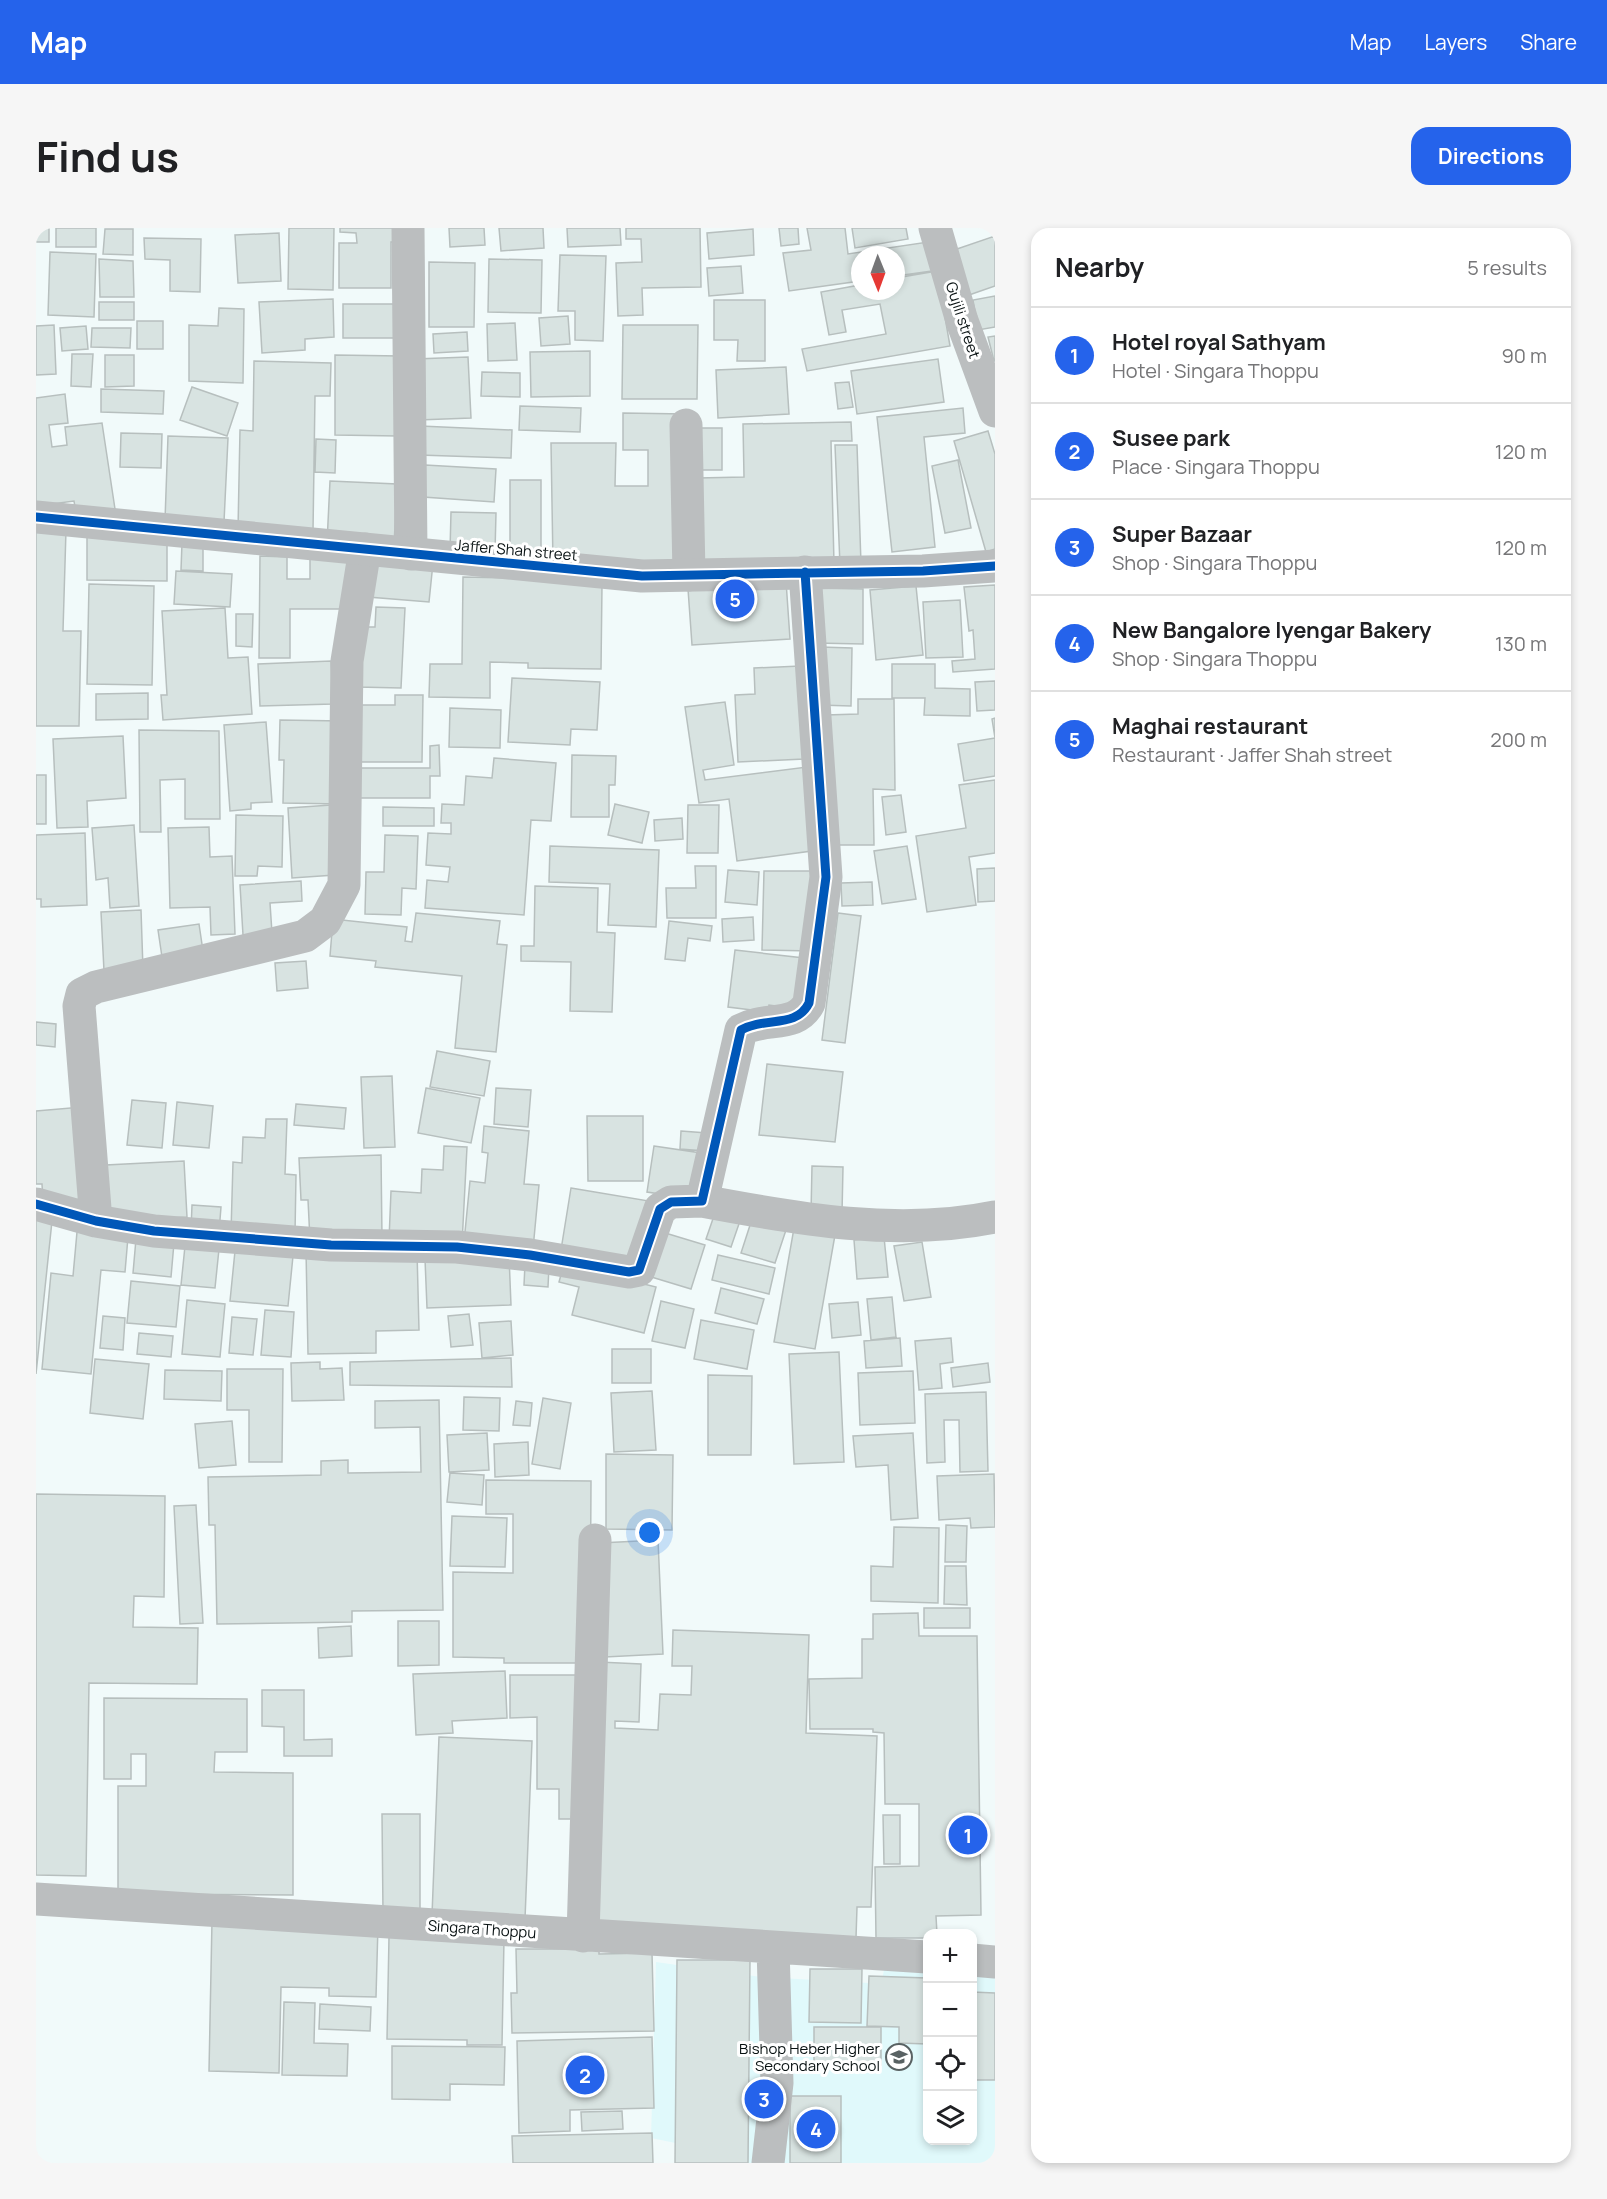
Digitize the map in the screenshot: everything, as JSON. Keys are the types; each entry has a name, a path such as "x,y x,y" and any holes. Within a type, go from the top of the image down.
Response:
{"street":[{"path":"408,228 411,554"},
{"name":"Gujili street","path":"934,228 962,321 995,411"},
{"path":"686,425 689,575"},
{"name":"Jaffer Shah street","path":"36,517 642,576 923,571 995,566"},
{"path":"96,1221 78,1006 82,994 96,987 305,936 325,921 344,885 347,661 365,549"},
{"path":"702,1201 741,1030 753,1023 796,1018 803,1015 809,1003 826,877 806,573"},
{"path":"36,1204 96,1221 154,1230 331,1245 457,1247 530,1255 629,1272 639,1270 660,1209 671,1202 702,1201 760,1212 846,1223 940,1226 995,1217"},
{"path":"583,1936 595,1540"},
{"name":"Singara Thoppu","path":"36,1899 923,1957"},
{"path":"768,2163 777,2083 773,1948"},
{"path":"977,1960 995,1962"}],"shaded area":[{"path":"656,1962 761,1977 869,1983 876,2014 885,1964 923,1968 923,2145 977,2145 977,1972 995,1974 995,2163 700,2163 700,2148 651,2138"}],"building":[{"path":"36,228 49,228 49,242 36,242"},
{"path":"56,228 96,228 96,247 56,247"},
{"path":"289,228 334,228 333,290 288,289"},
{"path":"340,228 399,228 399,242 391,242 391,288 339,288 339,243 357,243 356,233 340,232"},
{"path":"449,228 484,228 485,245 450,247"},
{"path":"499,228 543,228 544,248 501,251"},
{"path":"567,228 620,228 621,245 568,247"},
{"path":"626,228 700,228 701,287 642,288 643,315 618,316 616,263 642,262 641,239 626,239"},
{"path":"779,228 798,228 799,244 781,246"},
{"path":"807,228 845,228 848,254 851,254 851,282 789,291 783,253 811,250"},
{"path":"852,228 906,228 908,239 855,246"},
{"path":"105,229 133,229 133,255 103,254"},
{"path":"753,229 754,255 709,259 707,233"},
{"path":"279,233 281,281 238,283 235,235"},
{"path":"995,236 995,286 969,295 954,250"},
{"path":"144,238 201,239 200,292 170,291 170,260 145,259"},
{"path":"928,242 932,271 905,275 905,246 901,246"},
{"path":"50,252 96,254 94,317 48,315"},
{"path":"560,255 606,256 603,341 575,340 575,311 558,311"},
{"path":"99,259 133,261 134,297 100,297"},
{"path":"489,259 542,260 541,313 488,312"},
{"path":"429,262 475,263 474,327 429,327"},
{"path":"741,266 743,293 709,296 707,268"},
{"path":"937,271 950,346 807,371 802,349 886,334 880,304 842,310 846,332 829,335 821,292 851,287 851,300 905,300 905,276"},
{"path":"995,296 995,327 978,330 973,300"},
{"path":"333,299 334,337 305,339 305,350 262,353 259,302"},
{"path":"714,300 765,300 765,361 737,361 738,340 714,340"},
{"path":"99,302 134,302 134,320 99,320"},
{"path":"343,304 401,304 401,338 343,338"},
{"path":"219,308 244,309 243,383 189,381 189,325 218,326"},
{"path":"568,316 570,344 541,346 539,318"},
{"path":"137,321 163,321 163,349 137,349"},
{"path":"515,323 517,360 488,361 487,324"},
{"path":"54,325 56,374 36,375 36,326"},
{"path":"623,325 698,325 697,399 622,399"},
{"path":"86,326 88,349 62,351 60,328"},
{"path":"92,328 131,328 130,348 91,347"},
{"path":"467,332 468,351 434,353 433,334"},
{"path":"995,336 995,361 994,361 988,337"},
{"path":"590,351 590,396 531,397 530,352"},
{"path":"72,354 93,354 91,387 71,386"},
{"path":"105,355 134,355 134,386 105,387"},
{"path":"335,355 400,356 398,436 335,435"},
{"path":"468,357 471,418 418,420 415,359"},
{"path":"938,359 944,402 857,414 851,371"},
{"path":"254,361 331,363 330,396 315,396 313,531 238,529 240,430 253,431"},
{"path":"786,367 789,414 718,418 716,370"},
{"path":"482,372 520,373 520,397 481,396"},
{"path":"849,382 853,407 838,409 835,383"},
{"path":"192,387 238,403 227,436 180,420"},
{"path":"101,389 164,391 163,414 101,412"},
{"path":"65,394 68,423 49,425 52,447 67,445 65,427 102,423 115,509 76,513 74,501 36,506 36,398"},
{"path":"520,406 581,408 580,432 519,430"},
{"path":"963,408 965,433 924,437 935,547 892,552 877,417"},
{"path":"623,413 685,414 683,564 553,563 551,443 616,443 615,486 648,486 648,450 623,450"},
{"path":"851,422 852,441 831,441 834,563 700,565 698,478 744,477 743,424"},
{"path":"420,426 512,430 511,458 419,455"},
{"path":"697,428 722,428 722,470 697,470"},
{"path":"988,431 995,454 995,549 986,552 954,441"},
{"path":"121,433 162,434 161,468 120,467"},
{"path":"168,436 228,438 224,522 165,520"},
{"path":"316,439 336,440 335,473 315,472"},
{"path":"835,445 857,445 861,564 840,565"},
{"path":"958,460 971,528 945,533 932,466"},
{"path":"425,465 496,469 494,502 423,497"},
{"path":"510,480 541,480 541,550 510,550"},
{"path":"330,481 397,484 394,546 327,543"},
{"path":"451,512 496,513 495,552 450,551"},
{"path":"36,529 66,530 63,631 81,631 79,726 36,726"},
{"path":"87,530 167,531 167,581 87,580"},
{"path":"182,543 203,543 203,571 181,570"},
{"path":"310,551 347,551 346,609 290,609 290,658 259,658 260,556 287,557 287,579 310,579"},
{"path":"371,558 433,563 429,602 368,597"},
{"path":"176,571 232,574 230,607 174,604"},
{"path":"463,577 570,579 602,585 601,669 528,668 528,663 490,662 490,698 429,697 430,664 462,664"},
{"path":"786,581 790,639 692,645 688,589"},
{"path":"89,584 154,586 152,685 87,684"},
{"path":"995,585 995,669 953,672 952,661 975,659 973,630 969,631 964,587"},
{"path":"916,586 923,655 876,660 870,590"},
{"path":"816,588 863,589 863,644 815,643"},
{"path":"960,600 963,657 926,658 923,602"},
{"path":"376,607 405,608 401,688 357,687 360,627 375,627"},
{"path":"225,608 228,658 248,657 252,714 163,720 161,695 167,695 162,611"},
{"path":"236,614 253,614 252,647 236,646"},
{"path":"820,647 852,648 851,706 819,705"},
{"path":"331,661 333,704 260,706 258,664"},
{"path":"892,664 935,664 935,688 970,689 970,716 924,715 925,698 892,698"},
{"path":"800,666 804,759 738,762 735,695 755,694 754,668"},
{"path":"512,678 600,682 597,730 571,729 570,745 508,742"},
{"path":"995,681 995,710 977,711 975,682"},
{"path":"148,693 148,719 96,720 96,694"},
{"path":"395,695 423,695 422,762 353,762 354,705 395,705"},
{"path":"858,699 894,699 895,790 873,789 874,845 828,845 826,715 858,714"},
{"path":"725,702 734,765 703,770 705,780 807,767 819,850 737,861 729,799 699,803 685,707"},
{"path":"450,708 501,710 500,748 449,747"},
{"path":"995,718 995,738 992,719"},
{"path":"280,720 342,721 341,804 283,803 284,760 279,760"},
{"path":"266,722 272,802 251,803 251,809 230,811 224,725"},
{"path":"139,730 219,731 220,819 185,819 185,779 160,780 161,832 140,832"},
{"path":"123,736 126,798 87,801 88,827 57,828 53,739"},
{"path":"995,738 995,776 964,781 958,744"},
{"path":"439,745 440,776 430,776 430,798 360,798 360,768 430,768 430,746"},
{"path":"572,755 616,756 615,785 609,785 609,817 571,817"},
{"path":"494,758 556,763 551,821 531,820 524,915 425,908 427,880 448,882 450,867 426,865 428,833 451,834 451,823 441,823 442,804 464,805 466,776 492,778"},
{"path":"36,775 46,775 46,824 36,824"},
{"path":"995,780 995,853 969,857 976,905 927,912 916,836 966,828 959,785"},
{"path":"901,795 906,832 886,835 882,797"},
{"path":"615,804 649,812 642,843 608,835"},
{"path":"331,805 335,875 292,878 288,808"},
{"path":"688,805 719,805 718,853 687,853"},
{"path":"383,807 434,808 434,826 383,826"},
{"path":"236,815 283,816 282,867 258,866 257,876 235,876"},
{"path":"682,818 683,839 655,841 654,820"},
{"path":"134,825 139,906 110,908 108,878 96,880 92,828"},
{"path":"209,827 210,857 232,856 235,934 211,935 210,907 170,908 168,828"},
{"path":"85,833 87,905 41,907 41,899 36,899 36,835"},
{"path":"385,835 418,836 416,889 402,888 401,915 365,914 366,872 384,872"},
{"path":"550,846 659,850 656,927 608,925 610,884 549,882"},
{"path":"907,846 916,899 882,904 874,851"},
{"path":"695,866 716,866 716,918 667,918 666,888 696,888"},
{"path":"995,868 995,901 978,902 977,869"},
{"path":"728,870 759,872 757,905 725,902"},
{"path":"764,871 815,871 812,951 762,950"},
{"path":"301,881 302,901 270,903 272,933 243,935 240,885"},
{"path":"872,882 873,905 842,906 841,883"},
{"path":"535,886 598,888 597,932 615,933 612,1012 570,1011 571,962 521,961 521,946 534,946"},
{"path":"141,910 143,969 104,971 101,912"},
{"path":"416,913 500,921 497,944 507,945 496,1052 455,1048 462,976 375,967 376,961 330,956 333,919 407,927 405,941 412,942"},
{"path":"838,913 861,916 845,1043 822,1040"},
{"path":"753,917 754,940 723,942 722,919"},
{"path":"669,921 712,926 710,941 688,938 685,961 665,959"},
{"path":"199,924 203,951 162,957 158,930"},
{"path":"735,950 804,958 799,1009 769,1005 768,1012 728,1007"},
{"path":"306,961 308,988 277,991 275,963"},
{"path":"36,1022 56,1024 55,1047 36,1045"},
{"path":"437,1051 490,1061 484,1096 430,1087"},
{"path":"767,1064 843,1072 835,1142 759,1135"},
{"path":"392,1076 395,1147 364,1148 361,1077"},
{"path":"426,1088 480,1098 471,1143 418,1133"},
{"path":"496,1088 531,1090 528,1127 494,1124"},
{"path":"132,1100 166,1103 162,1148 127,1145"},
{"path":"177,1102 213,1106 209,1148 173,1145"},
{"path":"296,1104 346,1108 344,1129 294,1125"},
{"path":"82,1107 89,1199 43,1202 42,1184 36,1184 36,1111"},
{"path":"587,1116 643,1116 643,1181 588,1181"},
{"path":"266,1119 287,1119 285,1174 296,1175 295,1234 231,1232 233,1162 242,1163 243,1137 265,1138"},
{"path":"484,1126 529,1131 524,1184 539,1185 533,1249 464,1242 470,1181 485,1183 488,1153 482,1152"},
{"path":"681,1131 707,1133 706,1151 680,1149"},
{"path":"444,1146 467,1147 462,1244 389,1240 391,1191 421,1193 422,1169 443,1170"},
{"path":"654,1146 701,1153 694,1199 647,1192"},
{"path":"381,1155 382,1237 310,1240 308,1200 301,1200 299,1158"},
{"path":"184,1161 187,1217 109,1221 106,1165"},
{"path":"812,1166 843,1167 842,1214 811,1213"},
{"path":"571,1188 649,1201 638,1266 560,1256"},
{"path":"192,1205 221,1207 219,1232 191,1230"},
{"path":"716,1210 741,1218 731,1247 706,1239"},
{"path":"753,1216 787,1227 775,1263 741,1253"},
{"path":"36,1219 52,1221 36,1374"},
{"path":"794,1228 835,1235 815,1349 774,1342"},
{"path":"77,1232 128,1237 125,1272 101,1270 91,1374 42,1369 51,1273 73,1276"},
{"path":"662,1232 705,1245 691,1289 648,1276"},
{"path":"884,1237 888,1277 857,1279 854,1240"},
{"path":"136,1239 174,1243 171,1277 133,1273"},
{"path":"922,1242 931,1297 904,1301 894,1246"},
{"path":"185,1246 219,1249 215,1288 181,1285"},
{"path":"306,1250 417,1251 419,1330 376,1331 376,1353 308,1354"},
{"path":"235,1251 293,1256 288,1306 230,1301"},
{"path":"718,1255 775,1268 769,1294 712,1280"},
{"path":"509,1256 511,1305 427,1308 425,1259"},
{"path":"525,1264 549,1266 548,1287 524,1285"},
{"path":"564,1264 656,1287 644,1333 572,1315 579,1287 559,1282"},
{"path":"131,1281 180,1286 176,1327 127,1323"},
{"path":"721,1288 764,1299 757,1324 715,1313"},
{"path":"892,1297 896,1337 871,1340 867,1299"},
{"path":"187,1300 225,1304 220,1357 182,1354"},
{"path":"661,1301 694,1309 685,1348 652,1341"},
{"path":"858,1302 861,1335 832,1338 829,1304"},
{"path":"265,1310 294,1312 291,1357 261,1355"},
{"path":"469,1314 473,1345 451,1347 448,1316"},
{"path":"103,1316 125,1318 123,1350 100,1348"},
{"path":"232,1317 257,1319 253,1355 229,1353"},
{"path":"701,1320 754,1330 747,1369 694,1359"},
{"path":"511,1321 513,1355 482,1358 479,1323"},
{"path":"139,1333 173,1336 171,1357 137,1354"},
{"path":"900,1338 902,1366 866,1368 864,1341"},
{"path":"951,1338 953,1362 940,1364 942,1388 919,1390 915,1341"},
{"path":"612,1349 651,1349 651,1383 612,1383"},
{"path":"839,1352 844,1462 794,1464 789,1354"},
{"path":"511,1358 512,1387 350,1385 350,1362"},
{"path":"95,1359 149,1364 143,1419 90,1413"},
{"path":"320,1362 320,1369 342,1368 344,1400 292,1401 291,1363"},
{"path":"988,1363 990,1382 953,1387 951,1368"},
{"path":"227,1369 283,1369 282,1462 249,1462 249,1410 227,1410"},
{"path":"165,1370 222,1371 221,1401 164,1399"},
{"path":"913,1371 915,1423 860,1425 858,1373"},
{"path":"708,1375 752,1376 751,1455 708,1455"},
{"path":"652,1391 656,1450 614,1452 611,1393"},
{"path":"986,1392 988,1471 960,1472 959,1420 944,1420 945,1462 927,1463 925,1394"},
{"path":"464,1397 500,1398 499,1431 463,1430"},
{"path":"543,1398 571,1403 560,1469 532,1464"},
{"path":"439,1400 443,1610 352,1611 352,1622 217,1624 215,1525 209,1525 208,1477 321,1475 321,1461 348,1460 348,1473 421,1472 420,1427 375,1428 375,1401"},
{"path":"516,1401 532,1403 530,1426 513,1425"},
{"path":"232,1421 236,1465 199,1468 195,1424"},
{"path":"487,1433 489,1470 449,1472 447,1435"},
{"path":"913,1433 918,1518 891,1520 888,1465 856,1467 853,1436"},
{"path":"528,1442 529,1475 495,1477 494,1444"},
{"path":"606,1454 673,1455 672,1530 606,1529"},
{"path":"450,1473 484,1475 482,1505 447,1502"},
{"path":"994,1474 995,1527 971,1528 970,1518 939,1520 937,1476"},
{"path":"486,1480 591,1481 590,1663 504,1663 504,1658 453,1657 453,1572 513,1573 513,1514 486,1514"},
{"path":"36,1494 165,1496 164,1597 134,1596 133,1627 198,1628 197,1684 89,1683 86,1876 36,1875"},
{"path":"196,1505 203,1623 180,1624 174,1506"},
{"path":"452,1516 507,1518 505,1567 450,1566"},
{"path":"946,1525 967,1526 966,1562 945,1562"},
{"path":"894,1527 939,1528 938,1603 871,1601 871,1566 893,1567"},
{"path":"658,1540 663,1654 605,1657 600,1543"},
{"path":"945,1566 966,1566 967,1605 944,1604"},
{"path":"924,1608 970,1608 970,1628 924,1628"},
{"path":"918,1613 919,1636 977,1636 981,1915 936,1916 937,1929 923,1929 923,1938 876,1938 875,1867 919,1866 919,1804 885,1804 884,1733 873,1732 873,1729 810,1729 809,1679 862,1678 862,1639 873,1639 873,1614"},
{"path":"398,1621 439,1621 439,1665 398,1666"},
{"path":"351,1626 352,1656 319,1658 318,1628"},
{"path":"673,1630 809,1635 806,1733 877,1736 871,1907 857,1907 856,1938 589,1932 599,1662 641,1664 639,1722 615,1721 615,1728 658,1730 660,1694 691,1695 692,1666 672,1666"},
{"path":"505,1671 507,1718 452,1721 453,1733 416,1735 413,1674"},
{"path":"510,1675 580,1675 581,1819 559,1819 559,1789 537,1789 537,1717 510,1718"},
{"path":"262,1690 304,1690 304,1740 332,1739 332,1756 284,1756 284,1727 262,1726"},
{"path":"104,1698 247,1699 247,1752 215,1752 214,1772 293,1773 293,1895 118,1894 118,1786 146,1786 146,1754 131,1754 131,1779 104,1779"},
{"path":"439,1737 532,1741 525,1919 432,1915"},
{"path":"382,1814 420,1814 420,1912 383,1912"},
{"path":"883,1815 900,1815 900,1864 884,1864"},
{"path":"212,1921 378,1925 376,1997 329,1996 329,1988 281,1987 279,2073 209,2071"},
{"path":"389,1937 504,1939 502,2045 467,2045 467,2040 387,2039"},
{"path":"516,1949 599,1949 599,1954 652,1953 654,2031 512,2033 511,1993 517,1993"},
{"path":"677,1960 750,1960 748,2163 675,2163"},
{"path":"810,1969 862,1969 861,2023 809,2022"},
{"path":"869,1976 923,1978 923,2044 899,2043 899,2027 867,2026"},
{"path":"977,1992 995,1993 995,2080 977,2080"},
{"path":"284,2002 315,2003 314,2043 348,2044 347,2076 282,2075"},
{"path":"320,2004 371,2007 370,2031 319,2029"},
{"path":"814,2027 881,2027 881,2065 814,2066"},
{"path":"652,2037 654,2108 570,2110 570,2131 519,2133 517,2041"},
{"path":"392,2046 505,2047 504,2085 450,2084 450,2100 392,2099"},
{"path":"790,2096 841,2096 841,2163 790,2163"},
{"path":"622,2111 623,2129 582,2131 581,2112"},
{"path":"652,2133 653,2163 513,2163 512,2136"}],"cycle path":[{"path":"36,517 642,576 923,571 995,566"},
{"path":"36,1204 96,1221 154,1231 331,1245 457,1247 530,1255 629,1272 639,1270 660,1209 671,1202 702,1201 741,1030 796,1016 809,1003 826,877 805,572"}],"place":[{"name":"Maghai restaurant","path":"735,599"},
{"name":"Hotel royal Sathyam","path":"968,1835"},
{"name":"Bishop Heber Higher Secondary School","path":"899,2057"},
{"name":"Susee park","path":"585,2075"},
{"name":"Super Bazaar","path":"764,2099"},
{"name":"New Bangalore Iyengar Bakery","path":"816,2129"}]}
